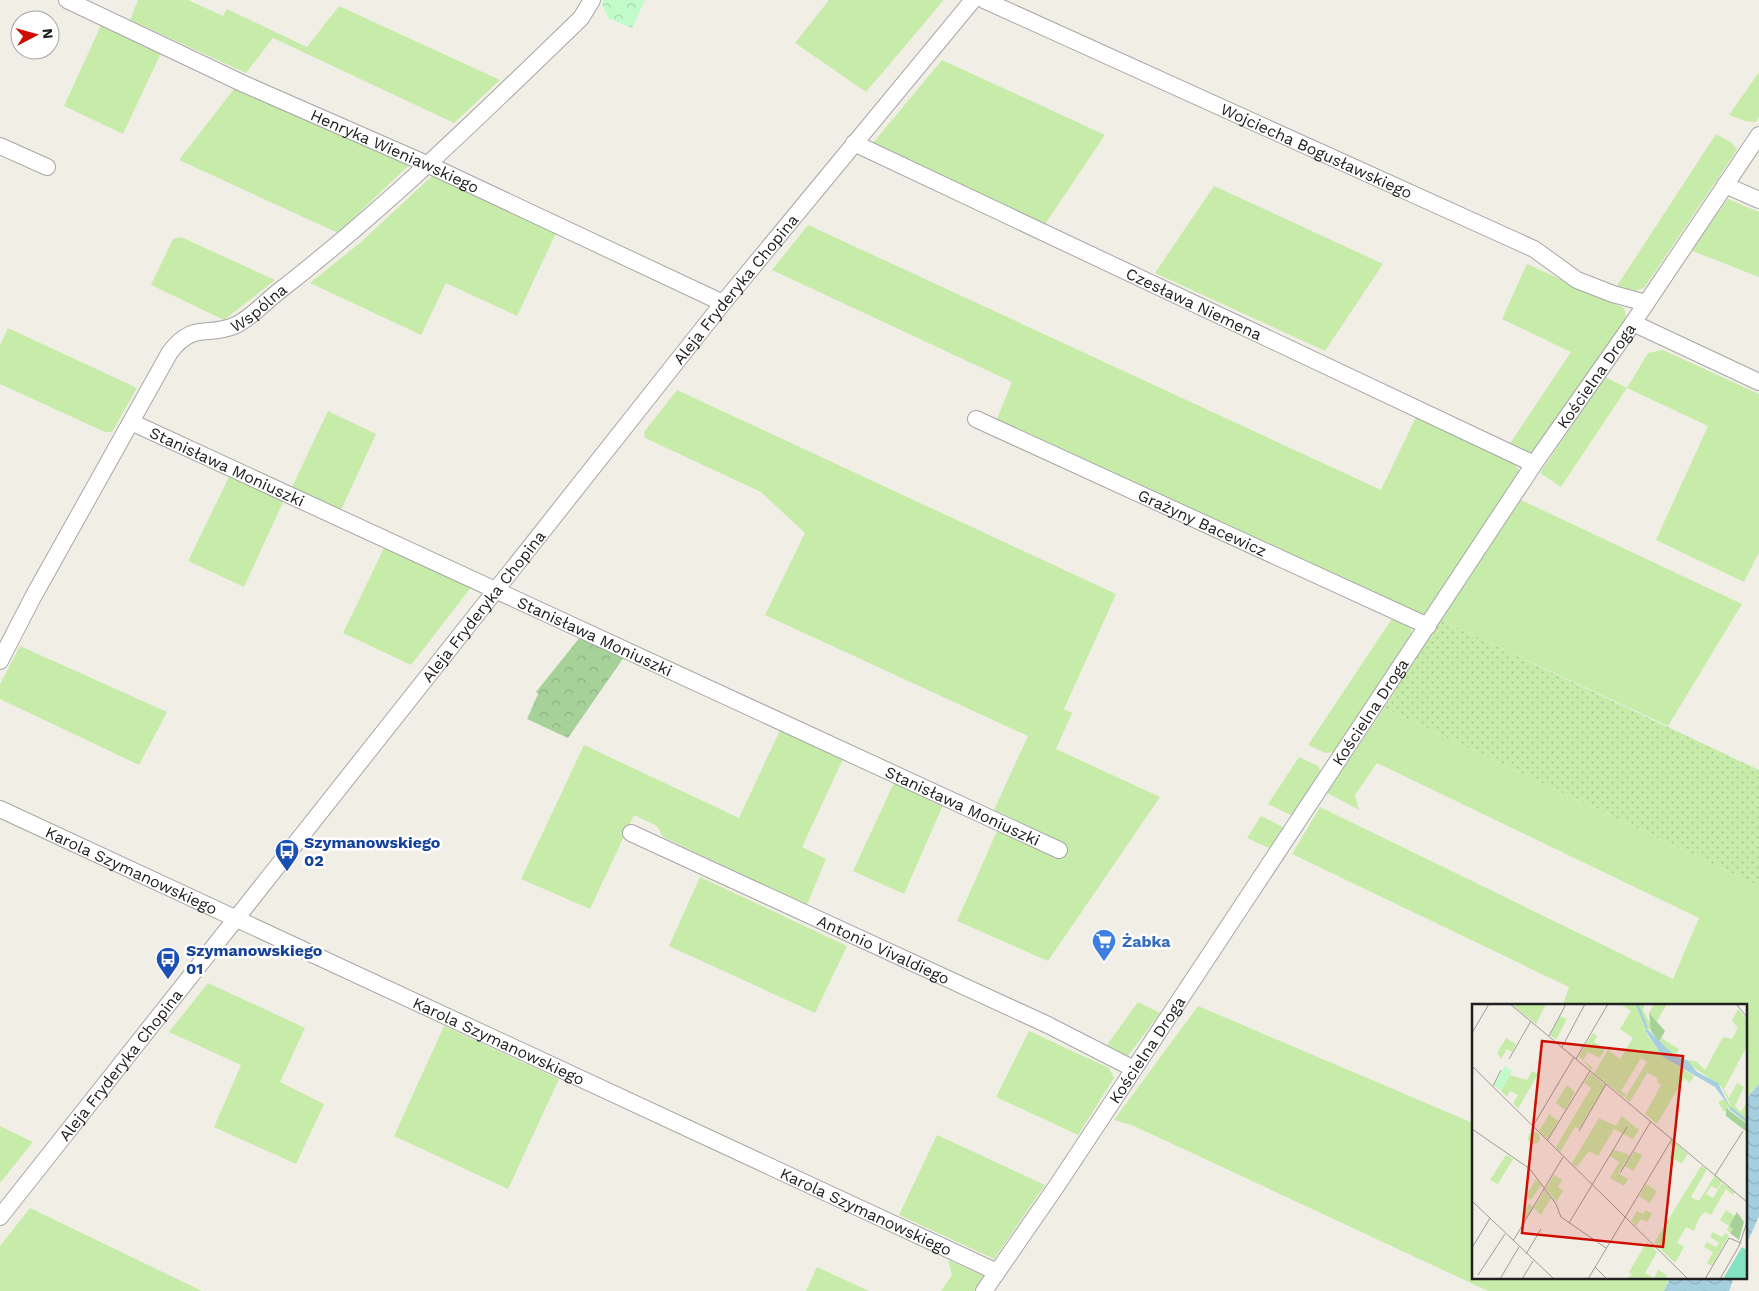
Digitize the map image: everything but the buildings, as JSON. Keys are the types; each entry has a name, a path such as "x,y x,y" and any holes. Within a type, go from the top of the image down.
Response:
{"street":[{"name":"Henryka Wieniawskiego","path":"67,0 244,84 429,165 723,303"},
{"name":"Wspólna","path":"0,661 41,581 170,352 180,339 188,334 221,330 238,324 362,224 429,165 585,14 592,0"},
{"name":"Aleja Fryderyka Chopina","path":"0,1217 498,590 723,303 973,0"},
{"name":"Wojciecha Bogusławskiego","path":"984,0 1534,249 1577,280 1613,294 1646,303"},
{"name":"Kościelna Droga","path":"984,1291 1134,1069 1534,464 1633,323 1759,136"},
{"name":"Czesława Niemena","path":"854,143 1534,464"},
{"path":"0,146 47,167"},
{"path":"1725,186 1759,200"},
{"path":"1633,323 1759,382"},
{"name":"Grażyny Bacewicz","path":"976,420 1428,626"},
{"name":"Stanisława Moniuszki","path":"131,422 1059,850"},
{"name":"Karola Szymanowskiego","path":"0,808 997,1272"},
{"name":"Antonio Vivaldiego","path":"631,833 1048,1026 1134,1069"}],"green space":[{"path":"138,0 188,0 223,16 227,9 307,47 339,6 500,80 454,123 273,38 246,73 130,20"},
{"path":"604,0 645,0 632,28 608,18 602,4"},
{"path":"829,0 943,1 866,92 795,43"},
{"path":"102,23 162,51 123,134 64,106"},
{"path":"942,60 1105,135 1045,224 872,144"},
{"path":"1759,72 1759,117 1756,122 1745,121 1729,115"},
{"path":"237,85 409,165 338,233 179,160"},
{"path":"1716,134 1732,143 1737,150 1644,288 1632,292 1615,289"},
{"path":"432,176 556,233 517,316 446,283 421,335 310,283 360,243"},
{"path":"1214,186 1383,264 1325,351 1155,273"},
{"path":"1728,199 1759,212 1759,277 1690,250"},
{"path":"808,225 1381,490 1416,417 1514,462 1519,471 1425,617 997,419 1012,382 772,270"},
{"path":"181,237 275,280 224,320 151,285 173,239"},
{"path":"1527,264 1624,308 1626,317 1596,364 1529,455 1509,445 1571,352 1502,319"},
{"path":"8,328 137,388 112,432 105,432 0,384 0,345"},
{"path":"1663,350 1759,394 1759,552 1744,582 1656,540 1708,426 1627,388 1648,353"},
{"path":"1605,377 1627,388 1561,487 1540,473"},
{"path":"677,390 1116,594 1064,709 1072,713 1056,749 1160,797 1048,961 957,921 998,829 1053,855 1054,859 1067,852 1064,843 994,810 1028,736 765,615 805,533 761,492 645,438 644,432"},
{"path":"328,411 376,434 341,510 292,487"},
{"path":"230,475 284,500 244,587 188,561"},
{"path":"1521,500 1742,604 1668,726 1441,620"},
{"path":"385,546 472,586 411,665 343,633"},
{"path":"1393,617 1411,627 1412,637 1334,752 1325,753 1308,745"},
{"path":"1441,620 1759,770 1759,886 1384,708"},
{"path":"581,636 624,657 568,738 527,719 538,694 536,692"},
{"path":"20,646 167,712 139,765 0,699 0,684"},
{"path":"1384,708 1759,886 1759,1084 1746,1099 1746,1004 1563,1004 1569,987 1292,854 1320,807 1673,979 1699,918 1377,763 1355,795 1359,810 1327,793"},
{"path":"781,728 843,759 802,847 826,859 807,905 663,837 657,826 634,815 590,909 521,879 584,745 739,818"},
{"path":"1299,757 1318,766 1321,772 1293,816 1268,804"},
{"path":"894,783 943,805 904,894 853,871"},
{"path":"1261,816 1285,828 1271,849 1247,838"},
{"path":"700,877 847,946 815,1013 669,946"},
{"path":"208,983 305,1028 280,1082 324,1104 296,1164 214,1127 241,1065 169,1032"},
{"path":"1138,1002 1160,1013 1128,1056 1107,1045"},
{"path":"1198,1006 1472,1123 1472,1278 1670,1278 1664,1291 1488,1291 1134,1126 1114,1120"},
{"path":"444,1026 559,1079 508,1189 394,1136"},
{"path":"1029,1031 1109,1068 1114,1078 1078,1135 996,1097"},
{"path":"0,1126 33,1142 0,1183"},
{"path":"937,1135 1045,1185 994,1259 899,1215"},
{"path":"30,1208 202,1291 0,1291 0,1246"},
{"path":"948,1260 984,1276 974,1291 941,1291 952,1275"},
{"path":"817,1267 869,1291 806,1291"}],"water":[{"path":"1759,1084 1759,1216 1746,1246 1746,1099"},
{"path":"1670,1278 1734,1278 1729,1291 1664,1291"}],"place":[{"name":"Szymanowskiego 02","path":"287,872"},
{"name":"Żabka","path":"1104,962"},
{"name":"Szymanowskiego 01","path":"168,980"}]}
